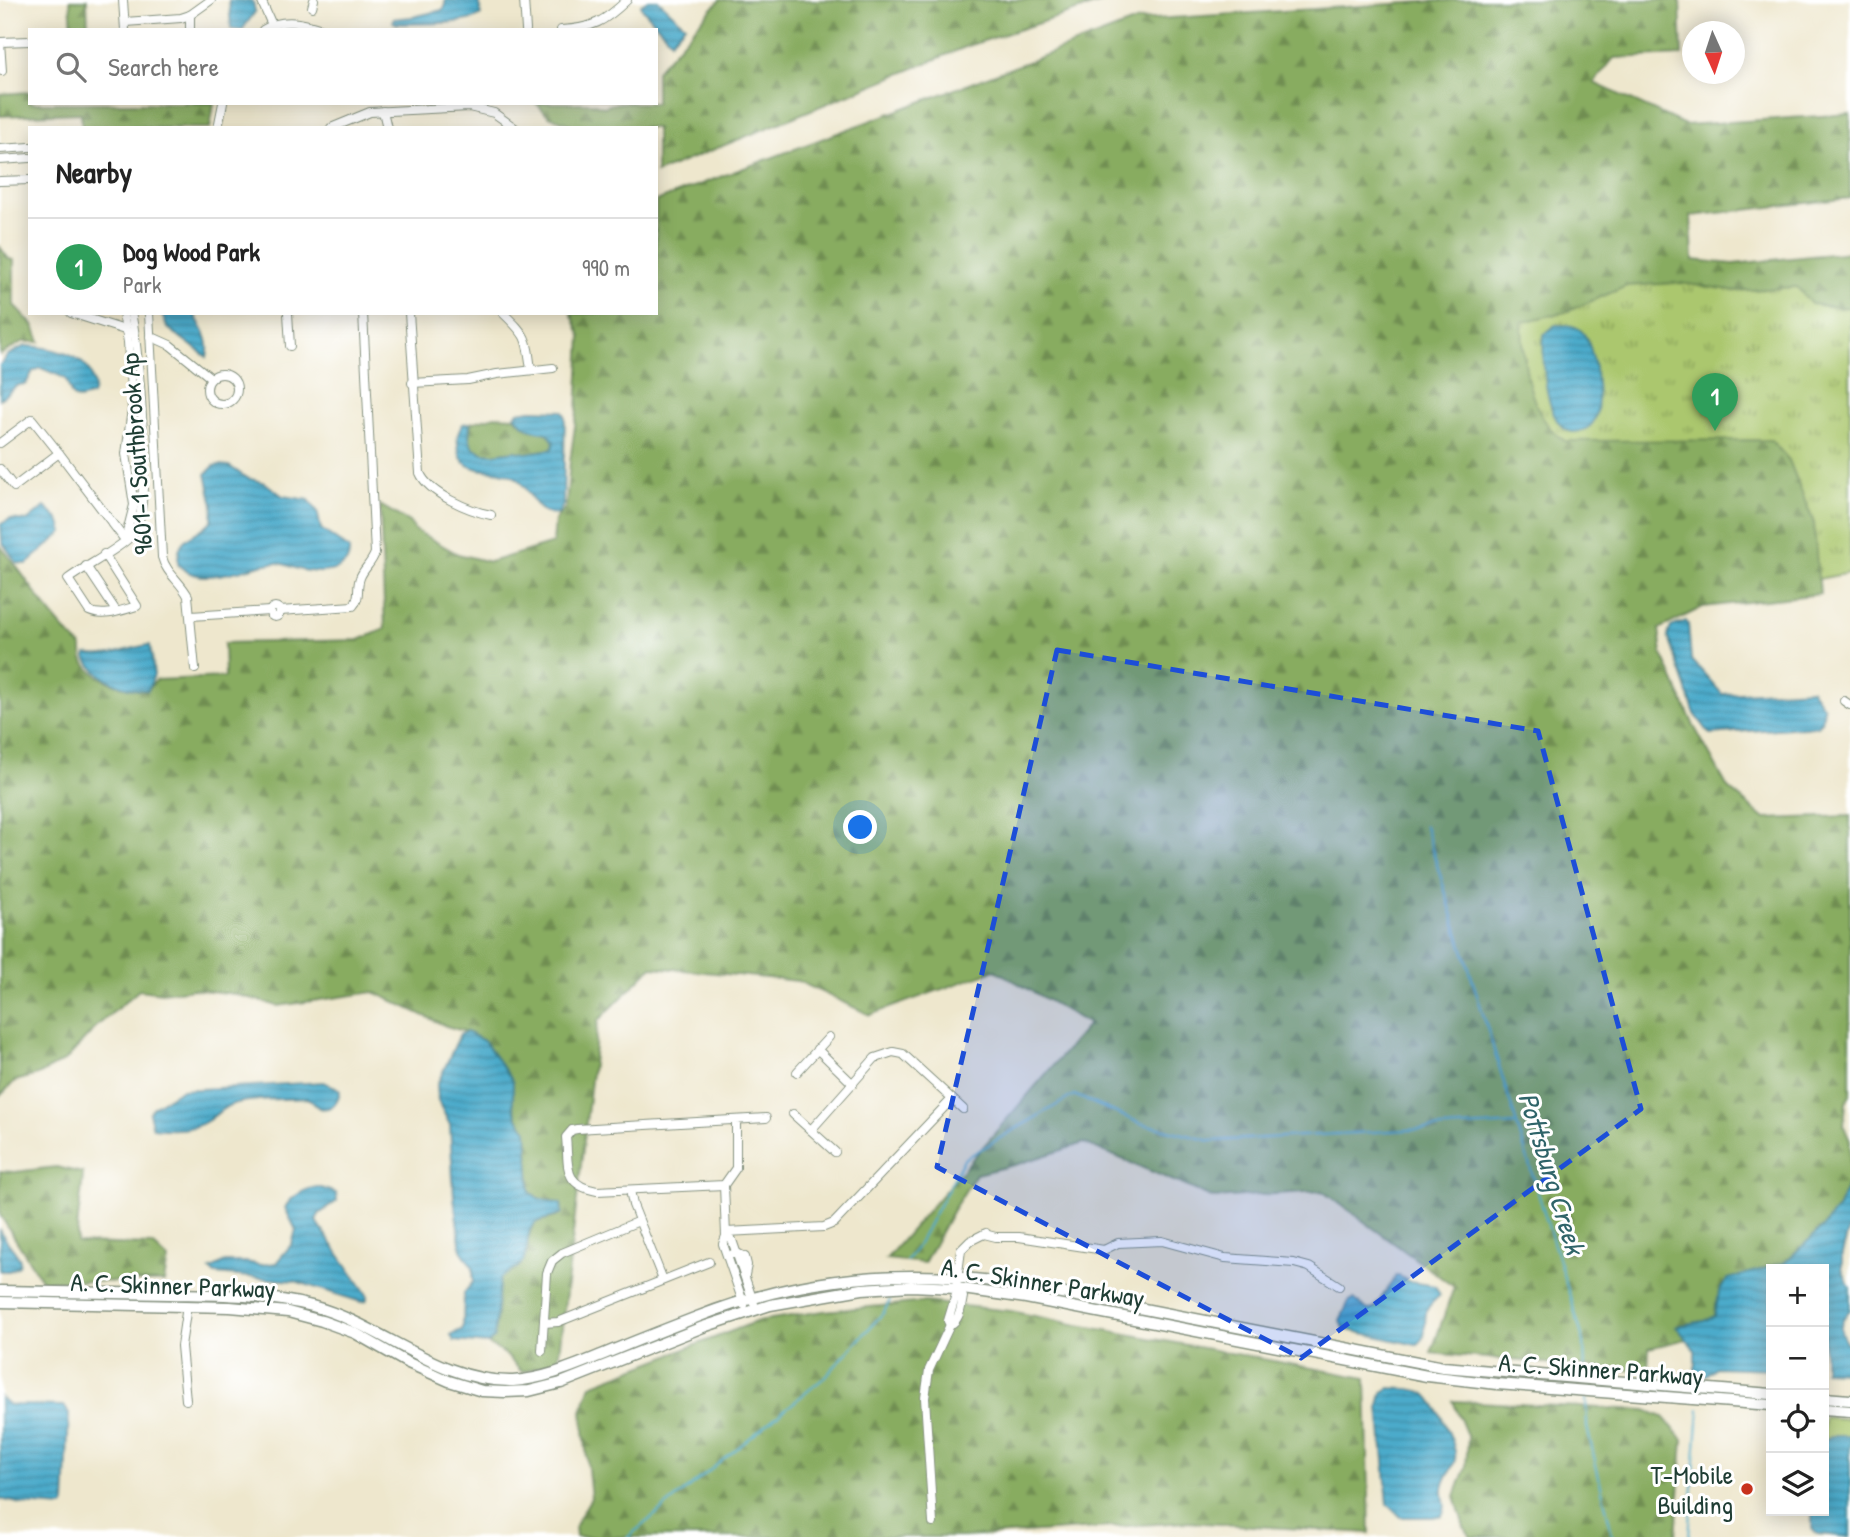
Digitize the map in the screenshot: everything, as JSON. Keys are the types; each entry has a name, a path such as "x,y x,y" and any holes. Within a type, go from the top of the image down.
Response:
{"main road":[{"name":"A. C. Skinner Parkway","path":"0,1291 230,1295 288,1300 322,1308 355,1321 455,1371 478,1378 512,1381 556,1373 749,1305 862,1289 956,1285 1427,1376 1766,1394"},
{"name":"A. C. Skinner Parkway","path":"0,1302 253,1308 311,1318 355,1333 406,1362 449,1381 482,1391 505,1392 528,1391 561,1383 749,1305"},
{"name":"A. C. Skinner Parkway","path":"1631,1388 1766,1404"},
{"path":"1829,1398 1850,1400"},
{"path":"1829,1409 1850,1411"}],"street":[{"path":"123,0 125,26 181,18 211,0"},
{"path":"261,0 272,25"},
{"path":"524,0 526,28"},
{"path":"579,28 604,20 627,0"},
{"path":"190,15 190,28"},
{"path":"604,20 610,28"},
{"path":"267,28 272,25 302,23 319,28"},
{"path":"2,71 0,42 28,41"},
{"path":"218,126 223,105"},
{"path":"336,126 363,114 383,111 477,107 503,117 513,126"},
{"path":"383,111 387,126"},
{"path":"0,149 28,147"},
{"path":"0,160 28,159"},
{"path":"0,181 28,180"},
{"path":"77,315 131,332"},
{"path":"104,554 137,606 99,614 89,611 68,579 86,566 104,554 125,540 133,535 140,517 145,455 131,332 124,315"},
{"path":"125,540 134,513 131,475 126,454 132,409 131,315"},
{"name":"9601-1 Southbrook Ap","path":"149,315 162,556 167,571 188,596 195,669"},
{"path":"288,315 290,346"},
{"path":"191,616 270,611 275,617 280,611 354,606 359,598 360,577 375,553 363,315"},
{"path":"409,315 412,383 419,465 423,479 465,508 491,515"},
{"path":"505,315 524,333 531,370"},
{"path":"150,336 170,345 207,376"},
{"path":"412,383 468,380 552,368"},
{"path":"0,443 32,418 125,540"},
{"path":"0,468 14,487 59,453"},
{"path":"131,475 144,475"},
{"path":"86,566 116,611"},
{"path":"797,1072 829,1037"},
{"path":"817,1049 853,1084"},
{"path":"811,1130 880,1055 899,1052 963,1109"},
{"path":"726,1234 830,1226 842,1217 952,1099"},
{"path":"793,1114 835,1152"},
{"path":"724,1185 597,1191 577,1185 570,1175 566,1137 577,1129 766,1118"},
{"path":"736,1120 736,1168 724,1185 726,1234 723,1244 749,1305"},
{"path":"631,1189 632,1205 663,1280"},
{"path":"542,1352 547,1273 552,1261 562,1253 639,1221"},
{"path":"933,1523 925,1398 929,1370 950,1325 948,1321 961,1250 970,1241 990,1231 996,1235 1003,1233 1008,1237 1104,1250 1118,1243 1162,1241 1225,1258 1294,1263 1309,1267 1339,1286"},
{"path":"726,1234 732,1240 745,1275 749,1305"},
{"path":"727,1256 737,1253"},
{"path":"544,1323 558,1322 709,1262"},
{"path":"186,1400 181,1346 187,1306"}],"highlighted area":[{"path":"1057,650 1538,731 1641,1109 1301,1358 937,1167"}],"green space":[{"path":"70,0 87,0 88,28 72,28"},
{"path":"720,0 1110,0 968,46 658,172 658,126 572,126 549,116 538,105 658,105 658,69"},
{"path":"1455,0 1680,0 1682,55 1614,58 1594,83 1685,125 1850,114 1850,198 1691,216 1693,260 1733,264 1850,252 1850,307 1811,304 1797,287 1737,291 1679,283 1627,286 1566,312 1523,322 1523,348 1565,440 1771,440 1789,460 1814,523 1820,594 1703,607 1659,629 1662,654 1694,726 1728,788 1765,819 1850,816 1850,1095 1846,1103 1844,1126 1850,1141 1850,1179 1838,1207 1823,1227 1784,1263 1766,1264 1766,1267 1716,1303 1715,1316 1704,1321 1676,1326 1687,1339 1649,1348 1648,1372 1431,1353 1454,1287 1322,1191 1214,1198 1084,1143 976,1174 924,1263 886,1259 1089,1024 995,970 870,1015 798,981 652,967 598,1021 558,1361 522,1372 505,1354 488,1344 495,1329 500,1278 520,1266 531,1229 536,1222 562,1213 561,1204 538,1198 530,1192 527,1130 517,1117 513,1105 512,1081 484,1041 467,1032 446,1026 374,992 278,1006 235,994 194,989 162,993 139,990 97,1026 66,1060 38,1075 15,1081 0,1096 0,546 59,624 82,647 83,658 93,672 110,682 147,691 156,680 225,677 224,643 359,640 385,629 380,505 409,522 415,530 458,554 490,562 553,543 555,520 566,507 577,412 581,336 572,315 658,315 658,200 1139,20"},
{"path":"28,92 28,105 214,105 210,126 82,126 81,113 0,116 0,94"},
{"path":"0,247 9,259 14,260 14,305 34,326 40,342 22,342 0,355"},
{"path":"1679,283 1737,291 1797,287 1811,304 1850,307 1850,573 1818,579 1814,523 1789,460 1771,440 1565,441 1543,418 1535,403 1526,371 1522,322 1566,312 1627,286"},
{"path":"495,416 515,417 530,428 548,433 554,442 553,449 494,454 483,453 472,447 469,437 470,423"},
{"path":"56,1167 83,1173 77,1243 153,1245 168,1259 164,1282 42,1281 0,1215 0,1171"},
{"path":"926,1302 1011,1311 1366,1378 1370,1533 1186,1522 964,1537 576,1537 575,1525 591,1498 582,1411 591,1385 758,1321 824,1311"},
{"path":"1453,1401 1646,1410 1663,1417 1683,1439 1676,1537 1471,1537 1464,1527 1455,1496 1466,1466 1468,1438"},
{"path":"1829,1417 1850,1419 1850,1436 1829,1437"}],"water":[{"path":"229,0 253,1 255,12 243,28 231,28"},
{"path":"445,0 479,0 481,15 454,22 393,22 393,19 442,10"},
{"path":"648,0 658,0 685,25 671,41 641,7 641,4"},
{"path":"162,315 195,315 207,340 207,357 168,328"},
{"path":"1555,325 1578,328 1584,334 1592,353 1598,393 1596,416 1586,429 1573,432 1563,428 1551,405 1545,374 1544,335"},
{"path":"25,346 55,350 83,363 93,381 92,395 75,398 65,378 41,368 33,371 26,384 18,385 0,399 0,365 8,355"},
{"path":"531,410 562,411 565,415 563,505 558,514 544,512 515,477 472,467 460,456 458,434 463,424 470,423 469,437 472,447 483,453 526,453 552,449 554,442 548,433 529,428 515,415"},
{"path":"219,465 229,466 247,478 265,483 283,496 309,500 317,511 321,529 349,549 345,564 323,572 306,571 275,563 210,576 187,572 178,564 180,546 212,520 213,505 206,474"},
{"path":"45,507 59,520 63,532 27,564 17,563 2,542 1,524 10,519 27,521"},
{"path":"1686,621 1691,659 1722,694 1811,689 1824,707 1822,722 1817,726 1710,734 1695,714 1668,635 1671,627"},
{"path":"150,645 154,675 148,690 112,682 97,672 86,658 86,654 112,654"},
{"path":"467,1032 484,1041 513,1081 513,1105 517,1117 527,1130 530,1192 538,1198 561,1204 562,1213 535,1223 529,1231 523,1261 516,1269 500,1278 494,1337 488,1344 454,1341 451,1335 463,1329 464,1293 473,1282 473,1268 461,1250 454,1198 450,1125 438,1101 437,1085 460,1034"},
{"path":"323,1082 340,1091 336,1102 327,1108 319,1108 308,1098 247,1101 227,1106 201,1124 174,1129 153,1128 149,1113 153,1107 181,1090"},
{"path":"1850,1179 1850,1225 1842,1254 1842,1269 1850,1288 1850,1310 1841,1327 1849,1345 1848,1372 1829,1371 1829,1264 1780,1264 1823,1227 1838,1207"},
{"path":"318,1187 336,1193 337,1201 319,1214 316,1221 368,1296 366,1301 361,1302 295,1281 215,1274 210,1270 225,1262 260,1265 276,1263 292,1244 296,1230 285,1208 299,1194"},
{"path":"0,1229 20,1260 19,1266 9,1271 0,1271"},
{"path":"1766,1268 1766,1369 1716,1367 1706,1375 1695,1375 1695,1350 1676,1326 1704,1321 1715,1316 1719,1291 1728,1279"},
{"path":"1396,1276 1410,1282 1435,1286 1440,1295 1428,1308 1425,1333 1421,1342 1416,1345 1343,1329 1340,1320 1349,1301 1354,1299 1368,1310 1374,1309"},
{"path":"1390,1388 1414,1390 1427,1395 1450,1435 1455,1459 1444,1485 1445,1509 1442,1515 1401,1517 1388,1504 1379,1406 1382,1393"},
{"path":"0,1397 9,1405 64,1406 69,1413 63,1507 22,1504 0,1499"},
{"path":"1850,1436 1850,1537 1817,1534 1812,1529 1812,1516 1829,1516 1829,1437"}],"waterway":[{"name":"Pottsburg Creek","path":"1425,826 1584,1342 1585,1375"},
{"path":"906,1261 916,1248 964,1159 1074,1095 1140,1123 1211,1141 1516,1124"},
{"path":"628,1537 825,1377 884,1312 890,1300"},
{"path":"1702,1379 1703,1375"},
{"name":"Pottsburg Creek","path":"1586,1395 1587,1427 1613,1537"},
{"path":"1689,1537 1699,1409"}],"place":[{"name":"Dog Wood Park","path":"1715,431"},
{"name":"T-Mobile Building","path":"1747,1489"}]}
